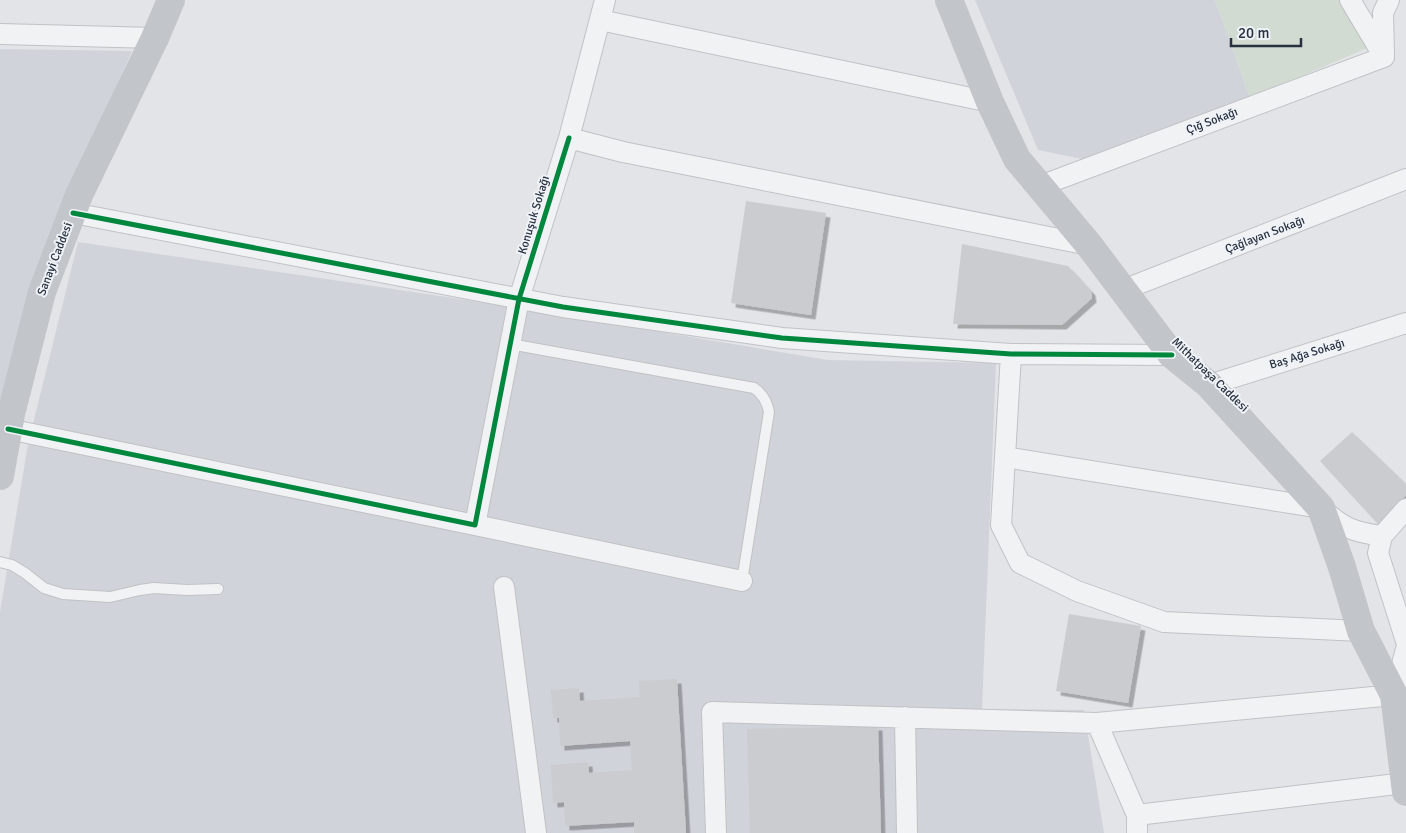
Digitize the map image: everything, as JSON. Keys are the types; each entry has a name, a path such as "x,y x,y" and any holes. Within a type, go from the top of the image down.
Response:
{"main road":[{"name":"Sanayi Caddesi","path":"0,476 8,429 42,292 79,196 155,38 171,0"},
{"name":"Mithatpaşa Caddesi","path":"949,0 990,102 1018,159 1089,245 1172,355 1209,385 1321,508 1342,567 1361,631 1394,695 1406,788"}],"street":[{"name":"Konuşuk Sokağı","path":"475,525 519,299 569,138 605,0"},
{"path":"1350,0 1384,57"},
{"path":"1384,57 1383,13 1389,0"},
{"path":"600,20 990,102"},
{"path":"0,34 155,38"},
{"name":"Çığ Sokağı","path":"1040,186 1384,57"},
{"path":"569,138 623,152 1089,245"},
{"name":"Çağlayan Sokağı","path":"1123,290 1406,180"},
{"path":"73,213 563,307 782,338 1011,354 1172,355"},
{"name":"Baş Ağa Sokağı","path":"1209,385 1405,324"},
{"path":"1011,354 1001,525 1020,563 1077,591 1164,622 1361,631"},
{"path":"8,429 742,581"},
{"path":"1005,457 1321,508 1338,523 1359,533 1382,536"},
{"path":"1406,509 1382,536 1378,553 1406,641"},
{"path":"504,587 536,833"},
{"path":"716,833 712,712 1097,723 1394,695 1406,649"},
{"path":"905,717 907,833"},
{"path":"1097,723 1137,824 1406,788"}],"lane":[{"path":"510,344 754,388 760,392 768,405 768,412 742,581"},
{"path":"0,562 12,565 44,588 62,594 110,597 154,588 218,589"}],"shaded area":[{"path":"975,0 1215,0 1250,98 1087,160 1038,150"},
{"path":"1215,0 1342,0 1372,46 1250,98"},
{"path":"0,49 132,51 54,227 0,417"},
{"path":"78,242 494,304 828,360 996,363 982,709 1084,710 1104,833 0,833 0,612 28,444"}],"building":[{"path":"746,201 826,213 811,315 731,303"},
{"path":"962,244 1068,266 1091,291 1092,298 1062,325 953,324"},
{"path":"1352,432 1406,484 1406,495 1379,525 1320,461"},
{"path":"1069,614 1141,626 1128,703 1056,691"},
{"path":"677,679 686,833 634,833 634,822 565,826 564,802 553,803 551,765 588,762 589,773 632,770 630,741 560,746 559,718 553,718 551,690 579,688 580,701 640,697 639,681"},
{"path":"878,726 881,833 750,833 747,729"}],"cycle path":[{"path":"8,429 475,525 519,299 569,138"},
{"path":"73,213 563,307 782,338 1011,354 1172,355"}]}
